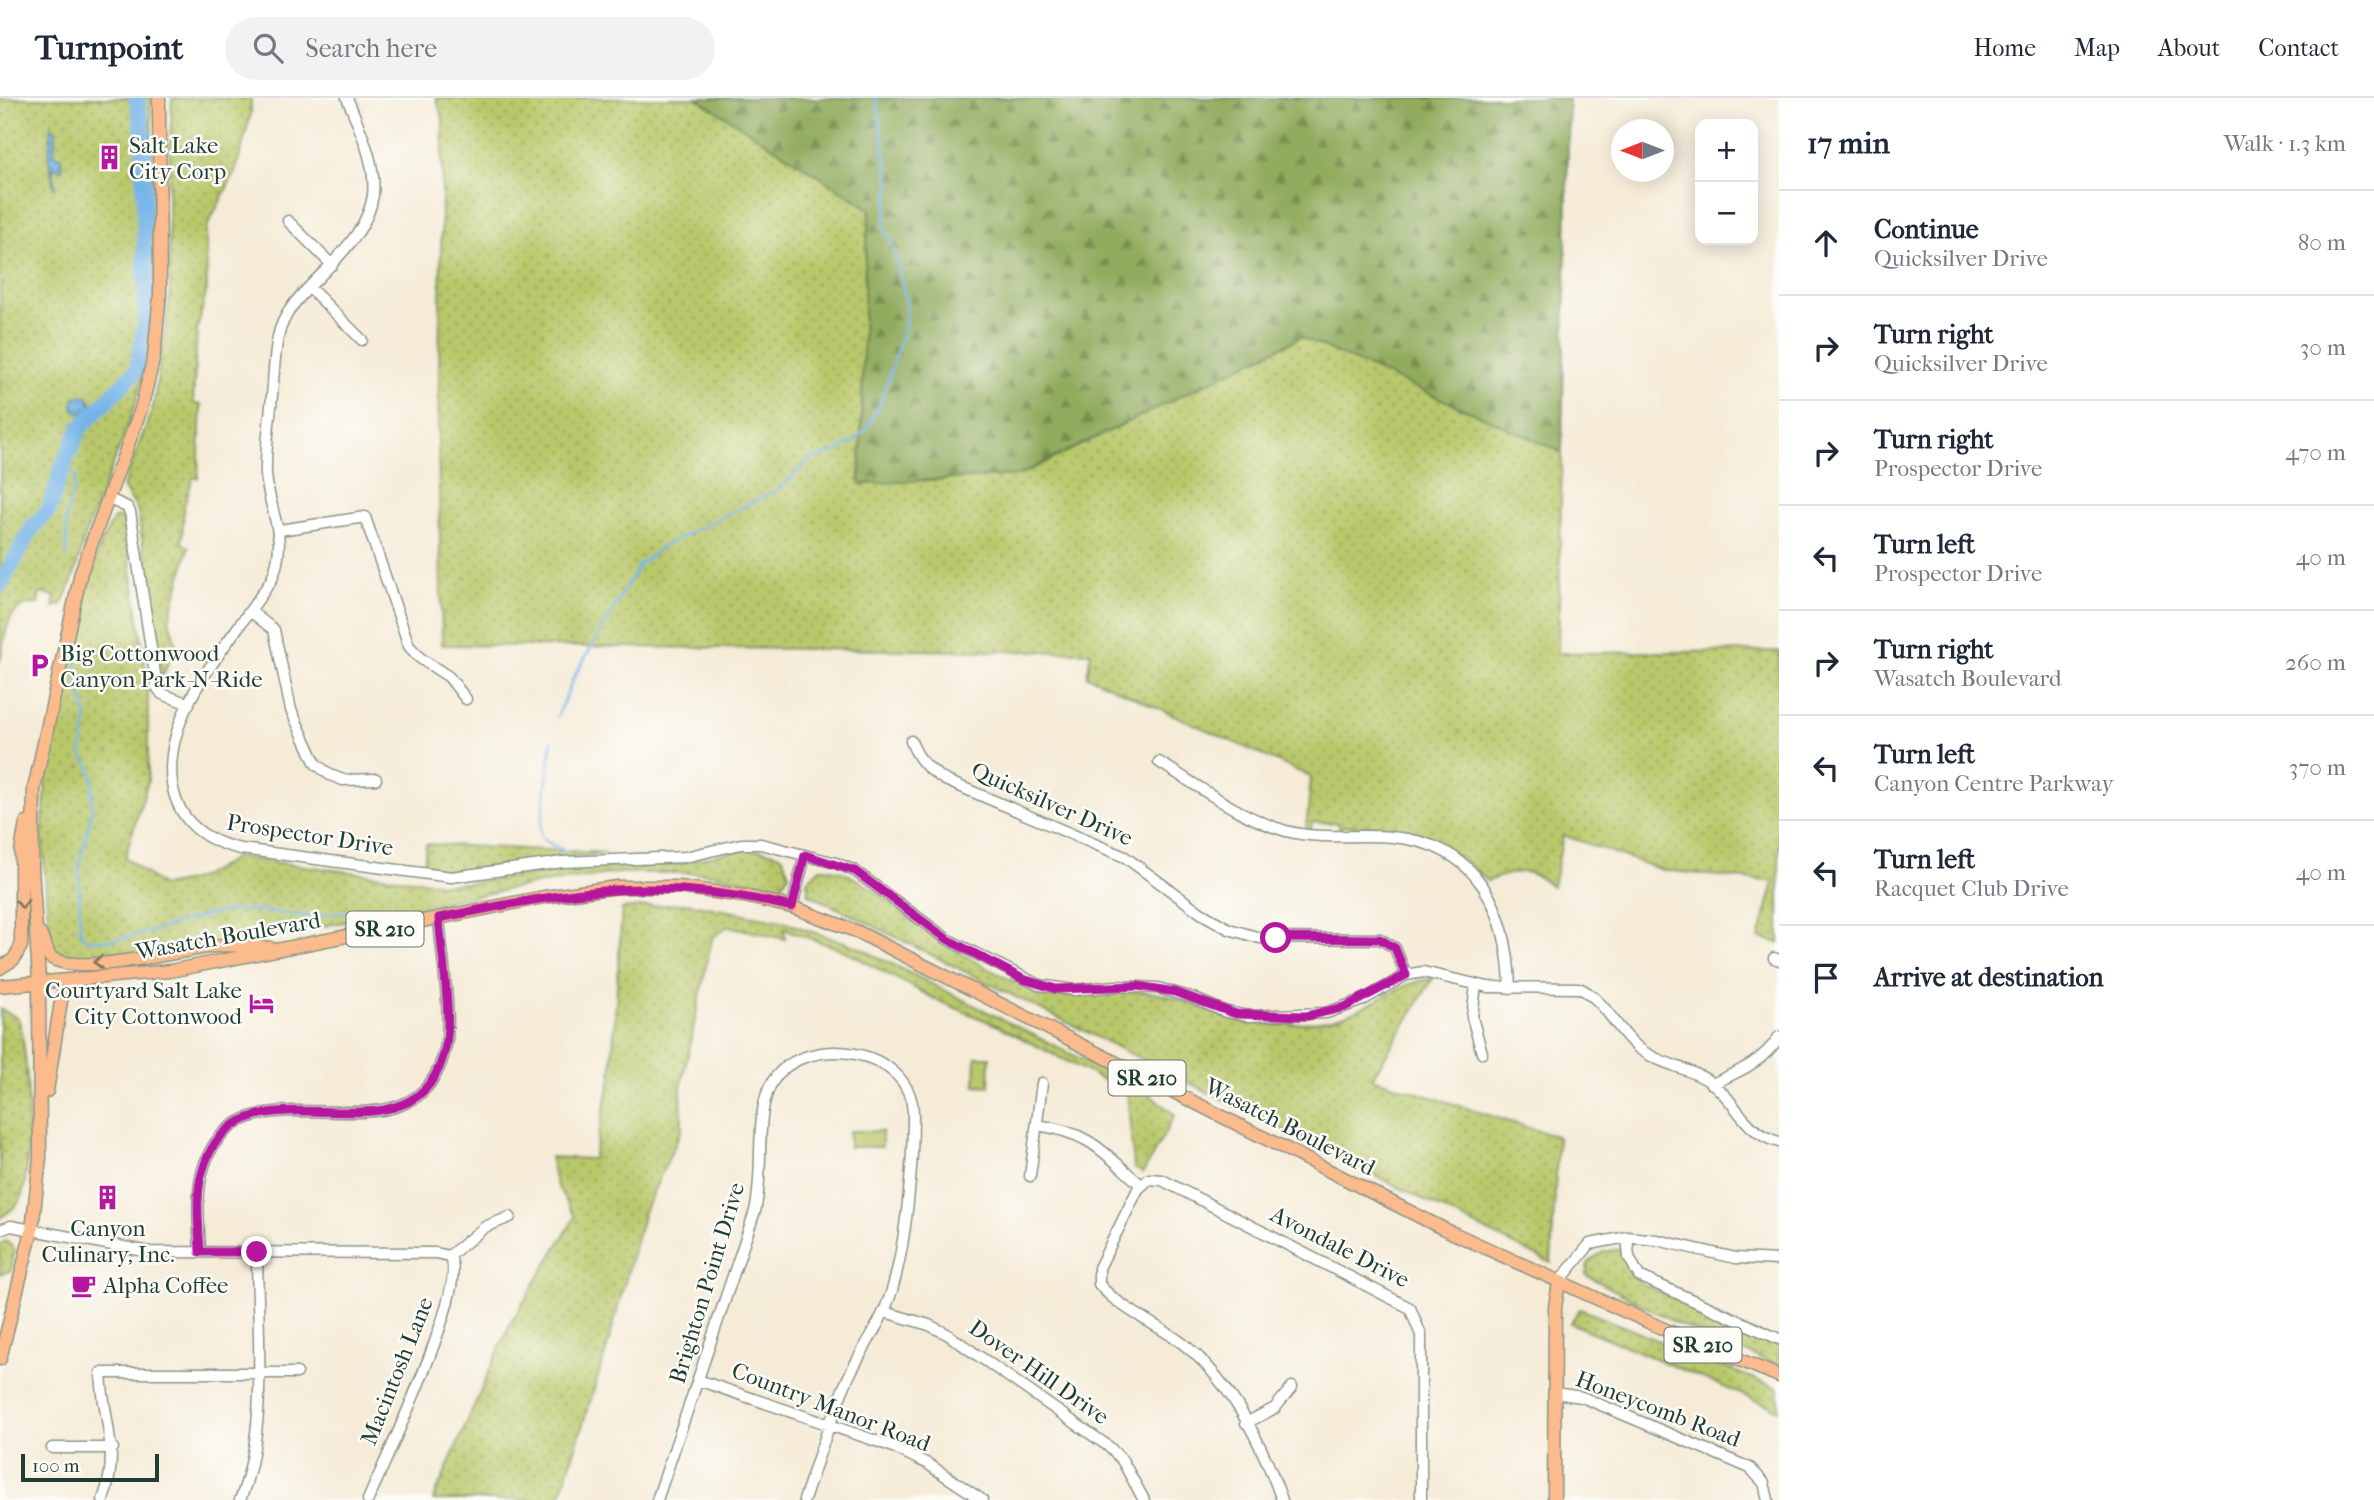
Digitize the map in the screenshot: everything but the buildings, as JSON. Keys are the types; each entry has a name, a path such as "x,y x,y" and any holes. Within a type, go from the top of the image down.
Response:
{"main road":[{"path":"1,968 14,959 21,946 21,851 76,590 141,410 158,322 159,98"},
{"path":"34,789 32,837 42,1129"},
{"name":"Wasatch Boulevard","path":"1,986 170,971 564,894 624,887 715,891 792,907 867,936 1442,1228 1559,1282 1779,1376"},
{"path":"35,922 48,954 59,962 128,960 226,945 287,949"},
{"path":"0,1359 32,1230 42,1129 61,998 67,988 81,978"},
{"path":"1554,1500 1554,1393 1559,1282"}],"street":[{"name":"Prospector Drive","path":"347,98 369,148 375,184 368,217 360,232 332,265 288,310 277,338 266,472 280,530 278,564 189,704 170,768 172,794 187,821 225,846 451,877 564,862 685,857 741,844 761,844 855,871 947,939 1023,979 1056,989 1138,986 1175,992 1236,1014 1307,1016 1354,1004 1406,975 1440,973 1476,985 1510,988 1566,986 1590,993 1633,1044 1647,1055 1712,1083 1753,1131 1779,1142"},
{"path":"288,221 332,265"},
{"path":"309,287 362,340"},
{"path":"109,499 130,512 157,687 162,694 189,704"},
{"path":"280,530 365,517 409,646 420,658 449,677 466,699"},
{"path":"250,611 274,631 290,710 316,764 330,775 343,780 376,779"},
{"name":"Quicksilver Drive","path":"911,741 916,754 927,768 945,780 1125,857 1200,913 1229,929 1260,937 1380,939 1395,948 1406,975"},
{"path":"1159,762 1271,826 1312,835 1412,840 1458,861 1492,898 1504,926 1510,988"},
{"path":"792,907 805,855"},
{"path":"200,1252 202,1174 215,1144 228,1130 243,1120 273,1110 375,1114 404,1104 429,1082 440,1065 446,1044 439,918"},
{"path":"1476,985 1472,1017 1482,1053"},
{"path":"1712,1083 1749,1067 1763,1057 1779,1037"},
{"name":"Brighton Point Drive","path":"657,1500 759,1196 764,1101 774,1079 796,1060 824,1054 867,1056 897,1073 911,1099 914,1114 897,1267 885,1312 855,1362 804,1500"},
{"path":"1030,1176 1042,1083"},
{"path":"1037,1125 1063,1129 1084,1137 1145,1182 1099,1268 1098,1279 1106,1292 1196,1355 1224,1386 1246,1423 1282,1500"},
{"name":"Avondale Drive","path":"1145,1182 1163,1180 1410,1308 1421,1335 1422,1500"},
{"path":"0,1230 11,1226 131,1250 436,1253 449,1256 485,1227 510,1217"},
{"path":"1559,1282 1590,1244 1627,1237 1657,1240 1736,1258 1779,1260"},
{"path":"1627,1237 1629,1257 1639,1276 1779,1339"},
{"path":"240,1500 256,1450 257,1252"},
{"name":"Macintosh Lane","path":"368,1500 445,1318 455,1275 449,1256"},
{"name":"Dover Hill Drive","path":"885,1312 929,1325 947,1334 1108,1446 1122,1460 1144,1500"},
{"path":"103,1500 112,1467 113,1448 101,1373 297,1373"},
{"name":"Country Manor Road","path":"698,1380 910,1454 982,1500"},
{"path":"1246,1423 1275,1408 1292,1387"},
{"name":"Honeycomb Road","path":"1554,1393 1582,1398 1750,1468 1765,1483 1768,1500"},
{"path":"52,1448 113,1448"}],"green space":[{"path":"0,98 135,98 133,104 144,104 144,98 151,98 155,296 142,380 66,597 61,605 53,607 55,596 40,593 38,604 19,609 8,623 0,662","holes":["51,126 55,132 53,154 60,158 53,167 54,189 49,160"]},
{"path":"172,98 251,98 251,113 236,170 206,229 207,289 197,330 193,403 201,405 198,478 193,478 184,506 182,543 189,547 169,620 176,644 162,678 138,511 123,487 153,407 170,297 168,194"},
{"path":"436,98 697,98 870,209 865,262 860,484 1020,475 1301,337 1562,452 1558,653 1779,651 1779,943 1759,938 1774,882 1662,870 1563,835 1553,887 1536,875 1522,872 1487,881 1452,852 1439,845 1412,835 1381,830 1381,826 1343,826 1340,830 1337,823 1312,822 1311,830 1306,830 1311,777 1087,676 1091,652 442,645 438,440 443,119"},
{"path":"697,98 1569,98 1562,452 1301,337 1019,475 860,484 865,262 870,209"},
{"path":"114,518 124,520 148,685 148,781 125,857 162,886 201,877 235,857 444,884 578,869 663,866 739,850 754,850 783,857 789,874 780,887 706,873 618,873 536,884 263,938 129,957 58,958 50,946 42,838 46,778 84,594 101,543"},
{"path":"426,844 606,853 459,871 424,868"},
{"path":"820,868 850,875 865,884 923,929 984,967 1035,990 1049,993 1157,993 1236,1020 1257,1024 1283,1024 1331,1019 1357,1010 1406,985 1433,978 1372,1078 1558,1137 1551,1263 809,894 807,881"},
{"path":"686,903 781,921 858,947 1145,1091 1175,1115 1143,1173 1134,1168 1127,1092 996,1025 937,1000 843,950 784,929 785,939 728,926 712,938 681,1088 682,1129 644,1212 607,1348 559,1500 433,1500 509,1326 575,1217 556,1184 550,1157 593,1159 611,1078 622,909"},
{"path":"0,1009 18,1018 22,1034 27,1082 28,1138 27,1163 20,1200 0,1218"},
{"path":"976,1057 990,1057 989,1086 975,1085"},
{"path":"849,1131 882,1131 882,1147 849,1147"},
{"path":"6,1241 15,1250 11,1271 0,1274 0,1244"},
{"path":"1622,1249 1627,1267 1642,1284 1779,1344 1779,1366 1676,1323 1586,1275 1588,1263 1603,1252"},
{"path":"70,1252 88,1255 87,1266 69,1265"},
{"path":"1580,1309 1779,1389 1779,1410 1570,1323"}],"water":[{"path":"51,126 56,130 54,154 61,158 62,169 53,167 55,190 49,160"},
{"path":"78,395 86,395 91,404 89,411 78,413 73,408 73,400"}],"waterway":[{"path":"131,98 137,116"},
{"path":"0,586 32,528 49,510 62,468 80,428 137,370 146,320 143,134 137,98"},
{"path":"142,98 143,134"},
{"path":"557,717 574,677 639,565 663,546 781,488 812,458 831,454 854,441 866,430 882,399 904,329 907,304 892,243 884,226 890,186 876,98"},
{"path":"62,470 73,473 76,478 66,518 67,557"},
{"path":"80,626 83,629 75,669 87,718 81,754 90,767 93,779 91,816 79,864 80,930 83,937 97,940 133,936 211,914 236,910 307,916 361,912"},
{"path":"552,741 540,833 544,840 566,852"}],"place":[{"name":"Salt Lake City Corp","path":"109,158"},
{"name":"Big Cottonwood Canyon Park-N-Ride","path":"40,666"},
{"name":"Courtyard Salt Lake City Cottonwood","path":"262,1003"},
{"name":"Canyon Culinary, Inc.","path":"108,1198"},
{"name":"Alpha Coffee","path":"83,1285"}],"route":[{"path":"257,1252 200,1252 200,1189 207,1158 228,1130 257,1114 287,1110 375,1114 404,1104 429,1082 440,1065 447,1033 439,918 564,894 631,887 679,887 715,891 792,907 805,855 855,871 908,913 947,939 1023,979 1056,989 1116,986 1158,988 1236,1014 1307,1016 1326,1013 1363,1000 1406,975 1395,948 1380,939 1276,938"}]}
